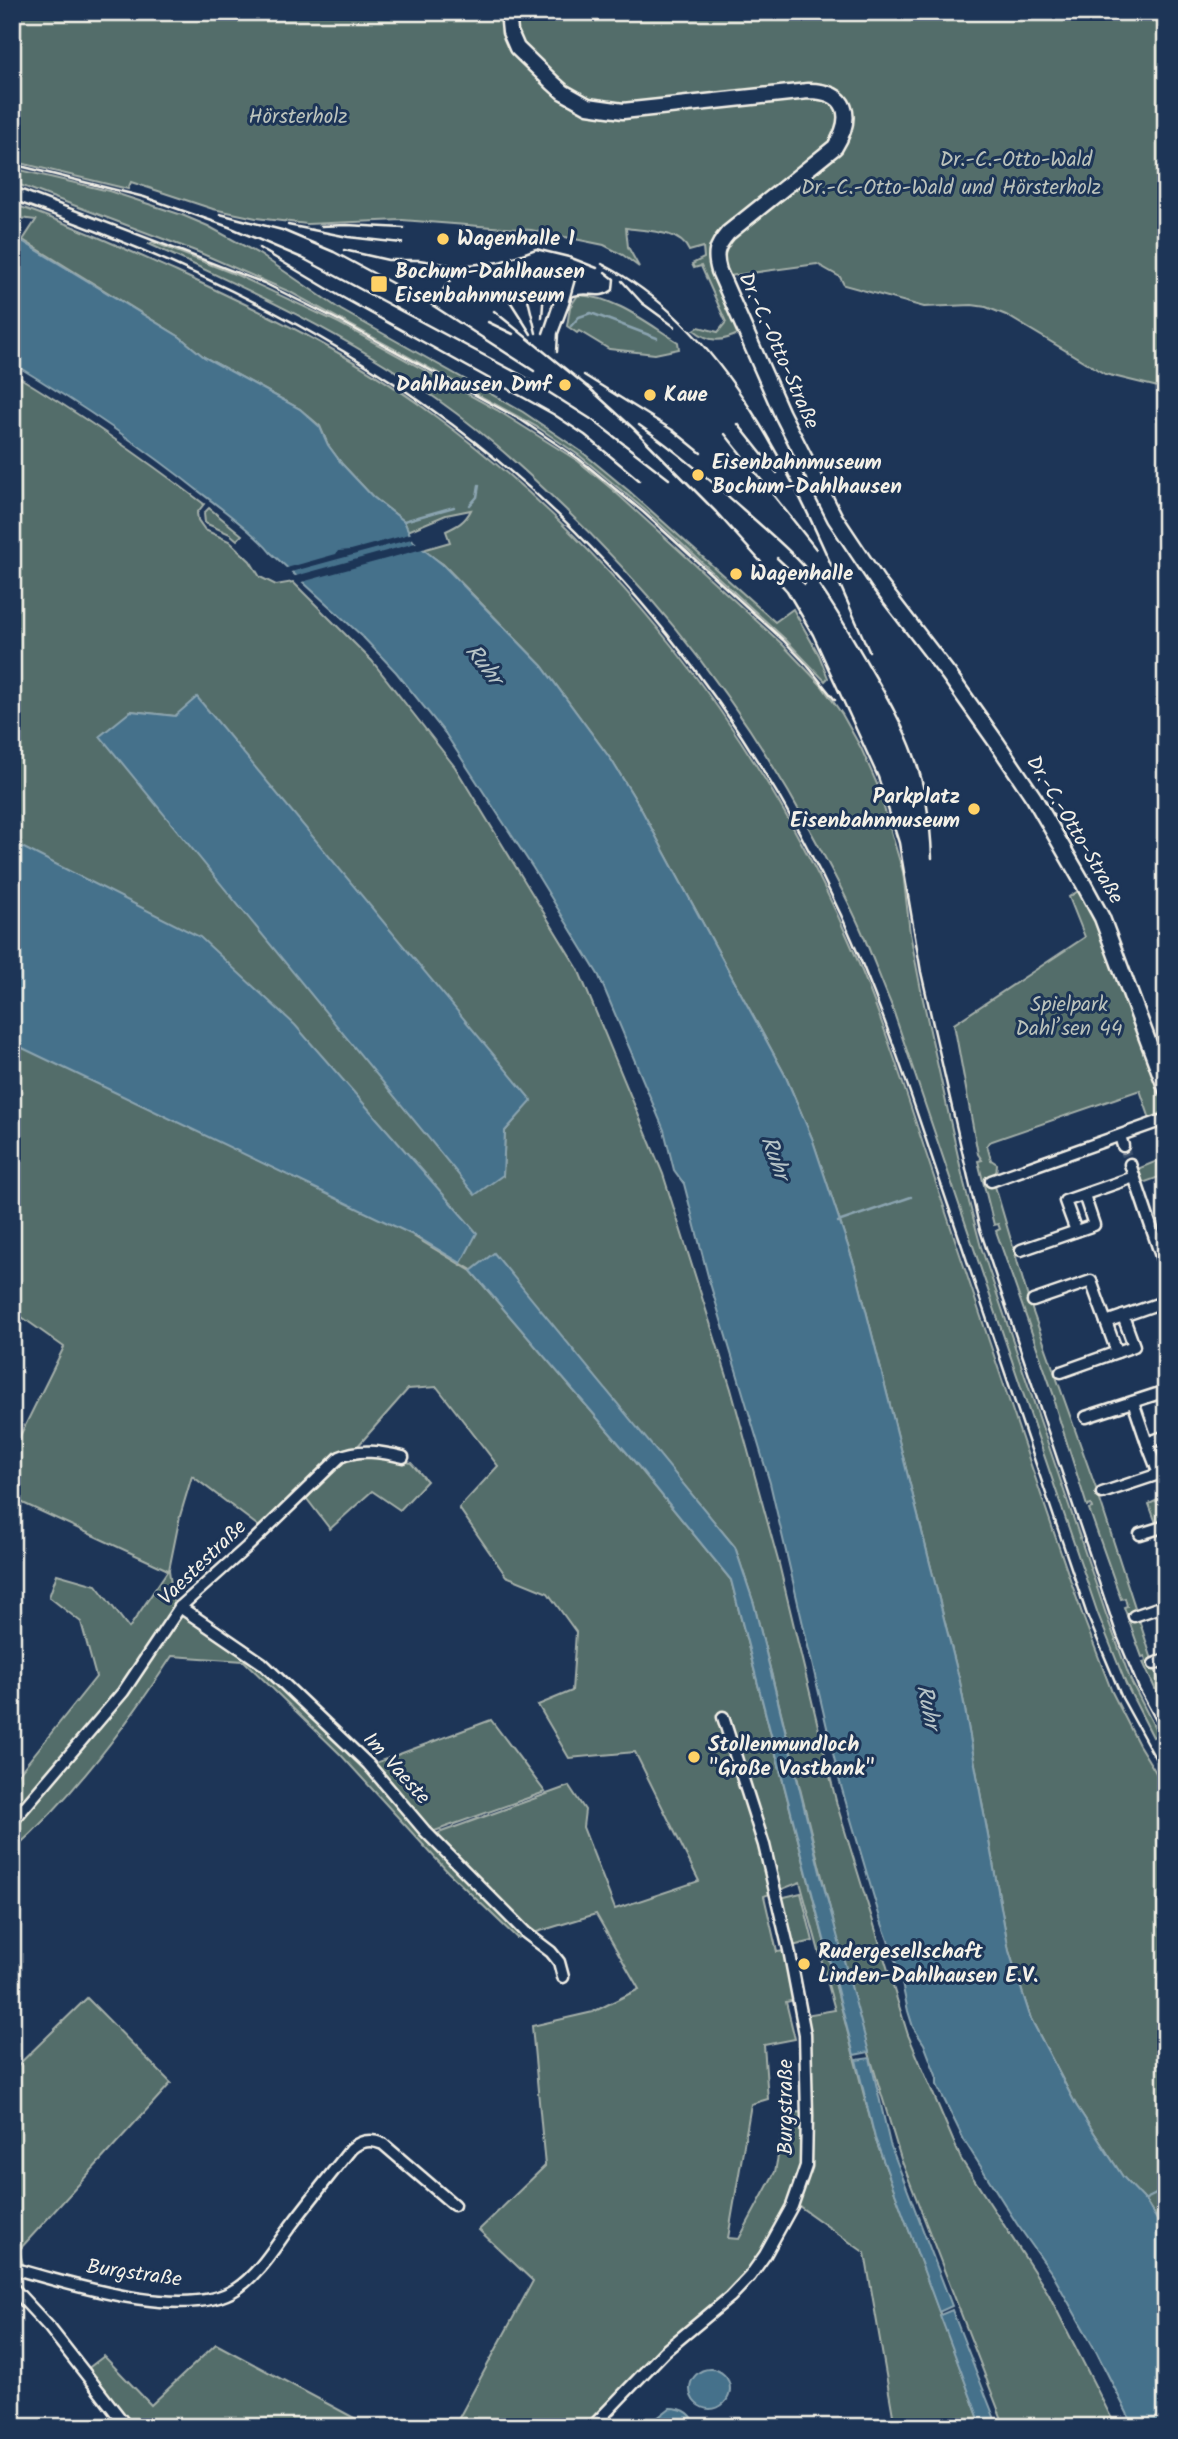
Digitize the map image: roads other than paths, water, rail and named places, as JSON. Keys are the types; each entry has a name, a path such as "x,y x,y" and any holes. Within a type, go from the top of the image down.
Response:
{"street":[{"name":"Dr.-C.-Otto-Straße","path":"508,12 510,32 522,55 563,93 587,106 623,111 808,90 831,94 845,109 844,129 835,147 728,233 720,243 715,253 719,271 782,414 835,518 879,584 997,743 1034,799 1088,892 1102,918 1166,1088"},
{"path":"991,1181 1122,1141 1166,1119"},
{"path":"1129,1164 1166,1270"},
{"path":"1076,1231 1065,1201 1134,1177"},
{"path":"1021,1250 1094,1225 1084,1195"},
{"path":"1034,1301 1091,1281 1117,1352"},
{"path":"1106,1322 1166,1301"},
{"path":"1061,1372 1133,1346 1123,1316"},
{"path":"1086,1417 1166,1391"},
{"path":"1102,1493 1163,1473 1147,1443 1133,1402"},
{"path":"1147,1443 1165,1439"},
{"name":"Vaestestraße","path":"12,1822 123,1692 180,1607 340,1457 350,1453 383,1452 403,1457"},
{"path":"1140,1535 1166,1526"},
{"path":"1134,1616 1166,1605"},
{"name":"Im Vaeste","path":"180,1607 262,1663 368,1764 425,1831 526,1933 551,1952 559,1962 562,1977"},
{"path":"1154,1664 1166,1660"},
{"name":"Burgstraße","path":"592,2427 665,2351 730,2297 750,2276 792,2206 806,2166 807,2070 803,2020 764,1845 723,1717"},
{"name":"Burgstraße","path":"12,2268 90,2290 138,2298 201,2300 225,2295 246,2281 269,2256 351,2149 366,2141 383,2144 454,2205"},
{"path":"12,2287 49,2327 127,2427"}],"water":[{"name":"Ruhr","path":"12,235 180,337 204,357 300,409 320,427 328,445 342,464 373,497 404,521 413,541 442,564 542,666 612,761 640,807 785,1075 812,1138 855,1267 960,1682 1009,1951 1031,2019 1076,2105 1123,2177 1145,2200 1159,2223 1166,2224 1166,2427 1134,2427 1097,2353 1053,2275 964,2140 937,2085 937,2078 924,2044 913,2027 900,1974 880,1918 839,1779 770,1483 709,1280 684,1184 674,1170 664,1130 599,976 445,733 396,672 362,636 256,537 178,475 85,409 12,363"},
{"path":"197,697 532,1101 505,1131 503,1175 475,1195 100,736 131,711 175,716"},
{"path":"12,842 200,937 295,1025 477,1233 461,1263 417,1237 12,1043"},
{"path":"494,1253 735,1547 754,1604 821,1876 869,2052 854,2055 731,1580 634,1461 471,1271"},
{"path":"870,2058 890,2144 952,2306 939,2312 875,2138 856,2060"},
{"path":"952,2310 998,2427 982,2427 940,2315"},
{"path":"710,2369 718,2370 724,2375 729,2381 729,2397 724,2403 718,2408 710,2409 702,2408 696,2403 691,2397 690,2389 691,2381 696,2375 702,2370"},
{"path":"670,2408 687,2412 696,2427 654,2427 657,2418"}],"waterway":[{"path":"571,326 579,317 591,313 657,338"},
{"path":"470,505 477,497 479,485"},
{"path":"404,521 454,507"},
{"path":"838,1222 911,1197"},
{"path":"1144,2200 1166,2189"}],"tunnel":[{"path":"1123,1146 1130,1164"}],"railway":[{"path":"12,164 144,197 229,227 302,258 523,376 594,421 669,479"},
{"path":"12,186 264,283 340,321 521,420 579,459 643,512 783,640 835,700"},
{"path":"12,200 121,241 282,316 383,376 431,409 496,459 557,514 615,573 668,635 718,701 763,770 804,842 857,950 911,1095 1087,1615 1122,1698 1166,1778"},
{"path":"220,214 282,230 334,252 429,303 534,371"},
{"path":"288,225 348,237 402,243"},
{"path":"321,226 404,228"},
{"path":"485,234 547,244"},
{"path":"259,248 553,414 585,435 639,480"},
{"path":"344,250 388,260 419,260 457,266 500,262 536,249 569,257 597,268"},
{"path":"602,264 651,295 694,335 732,382 766,433 795,488 869,651"},
{"path":"436,299 452,278 471,266"},
{"path":"557,352 558,334 572,297 603,295 613,290 614,279 605,272"},
{"path":"569,301 576,276"},
{"path":"622,281 642,303 675,327"},
{"path":"542,318 544,290"},
{"path":"526,291 536,333"},
{"path":"543,333 557,292"},
{"path":"508,298 531,334"},
{"path":"494,311 594,392"},
{"path":"488,322 513,334"},
{"path":"584,375 674,431 701,453"},
{"path":"587,386 716,512 787,591 813,635 878,777 899,843 921,972 980,1230 1117,1636 1139,1689 1166,1739"},
{"path":"738,424 777,473"},
{"path":"639,425 694,467 780,542 811,574 827,596 895,712 914,756 926,802 932,858"},
{"path":"725,434 816,549"},
{"path":"777,558 805,584"}],"place":[{"name":"Wagenhalle 1","path":"443,239"},
{"name":"Bochum-Dahlhausen Eisenbahnmuseum","path":"379,284"},
{"name":"Dahlhausen Dmf","path":"565,385"},
{"name":"Kaue","path":"650,395"},
{"name":"Eisenbahnmuseum Bochum-Dahlhausen","path":"698,475"},
{"name":"Wagenhalle","path":"736,574"},
{"name":"Parkplatz Eisenbahnmuseum","path":"974,809"},
{"name":"Stollenmundloch \"Große Vastbank\"","path":"694,1757"},
{"name":"Rudergesellschaft Linden-Dahlhausen E.V.","path":"804,1964"}],"park label":[{"name":"Hörsterholz","path":"298,117"},
{"name":"Dr.-C.-Otto-Wald","path":"1016,160"},
{"name":"Dr.-C.-Otto-Wald und Hörsterholz","path":"951,188"},
{"name":"Spielpark Dahl’sen 44","path":"1069,1017"}]}
